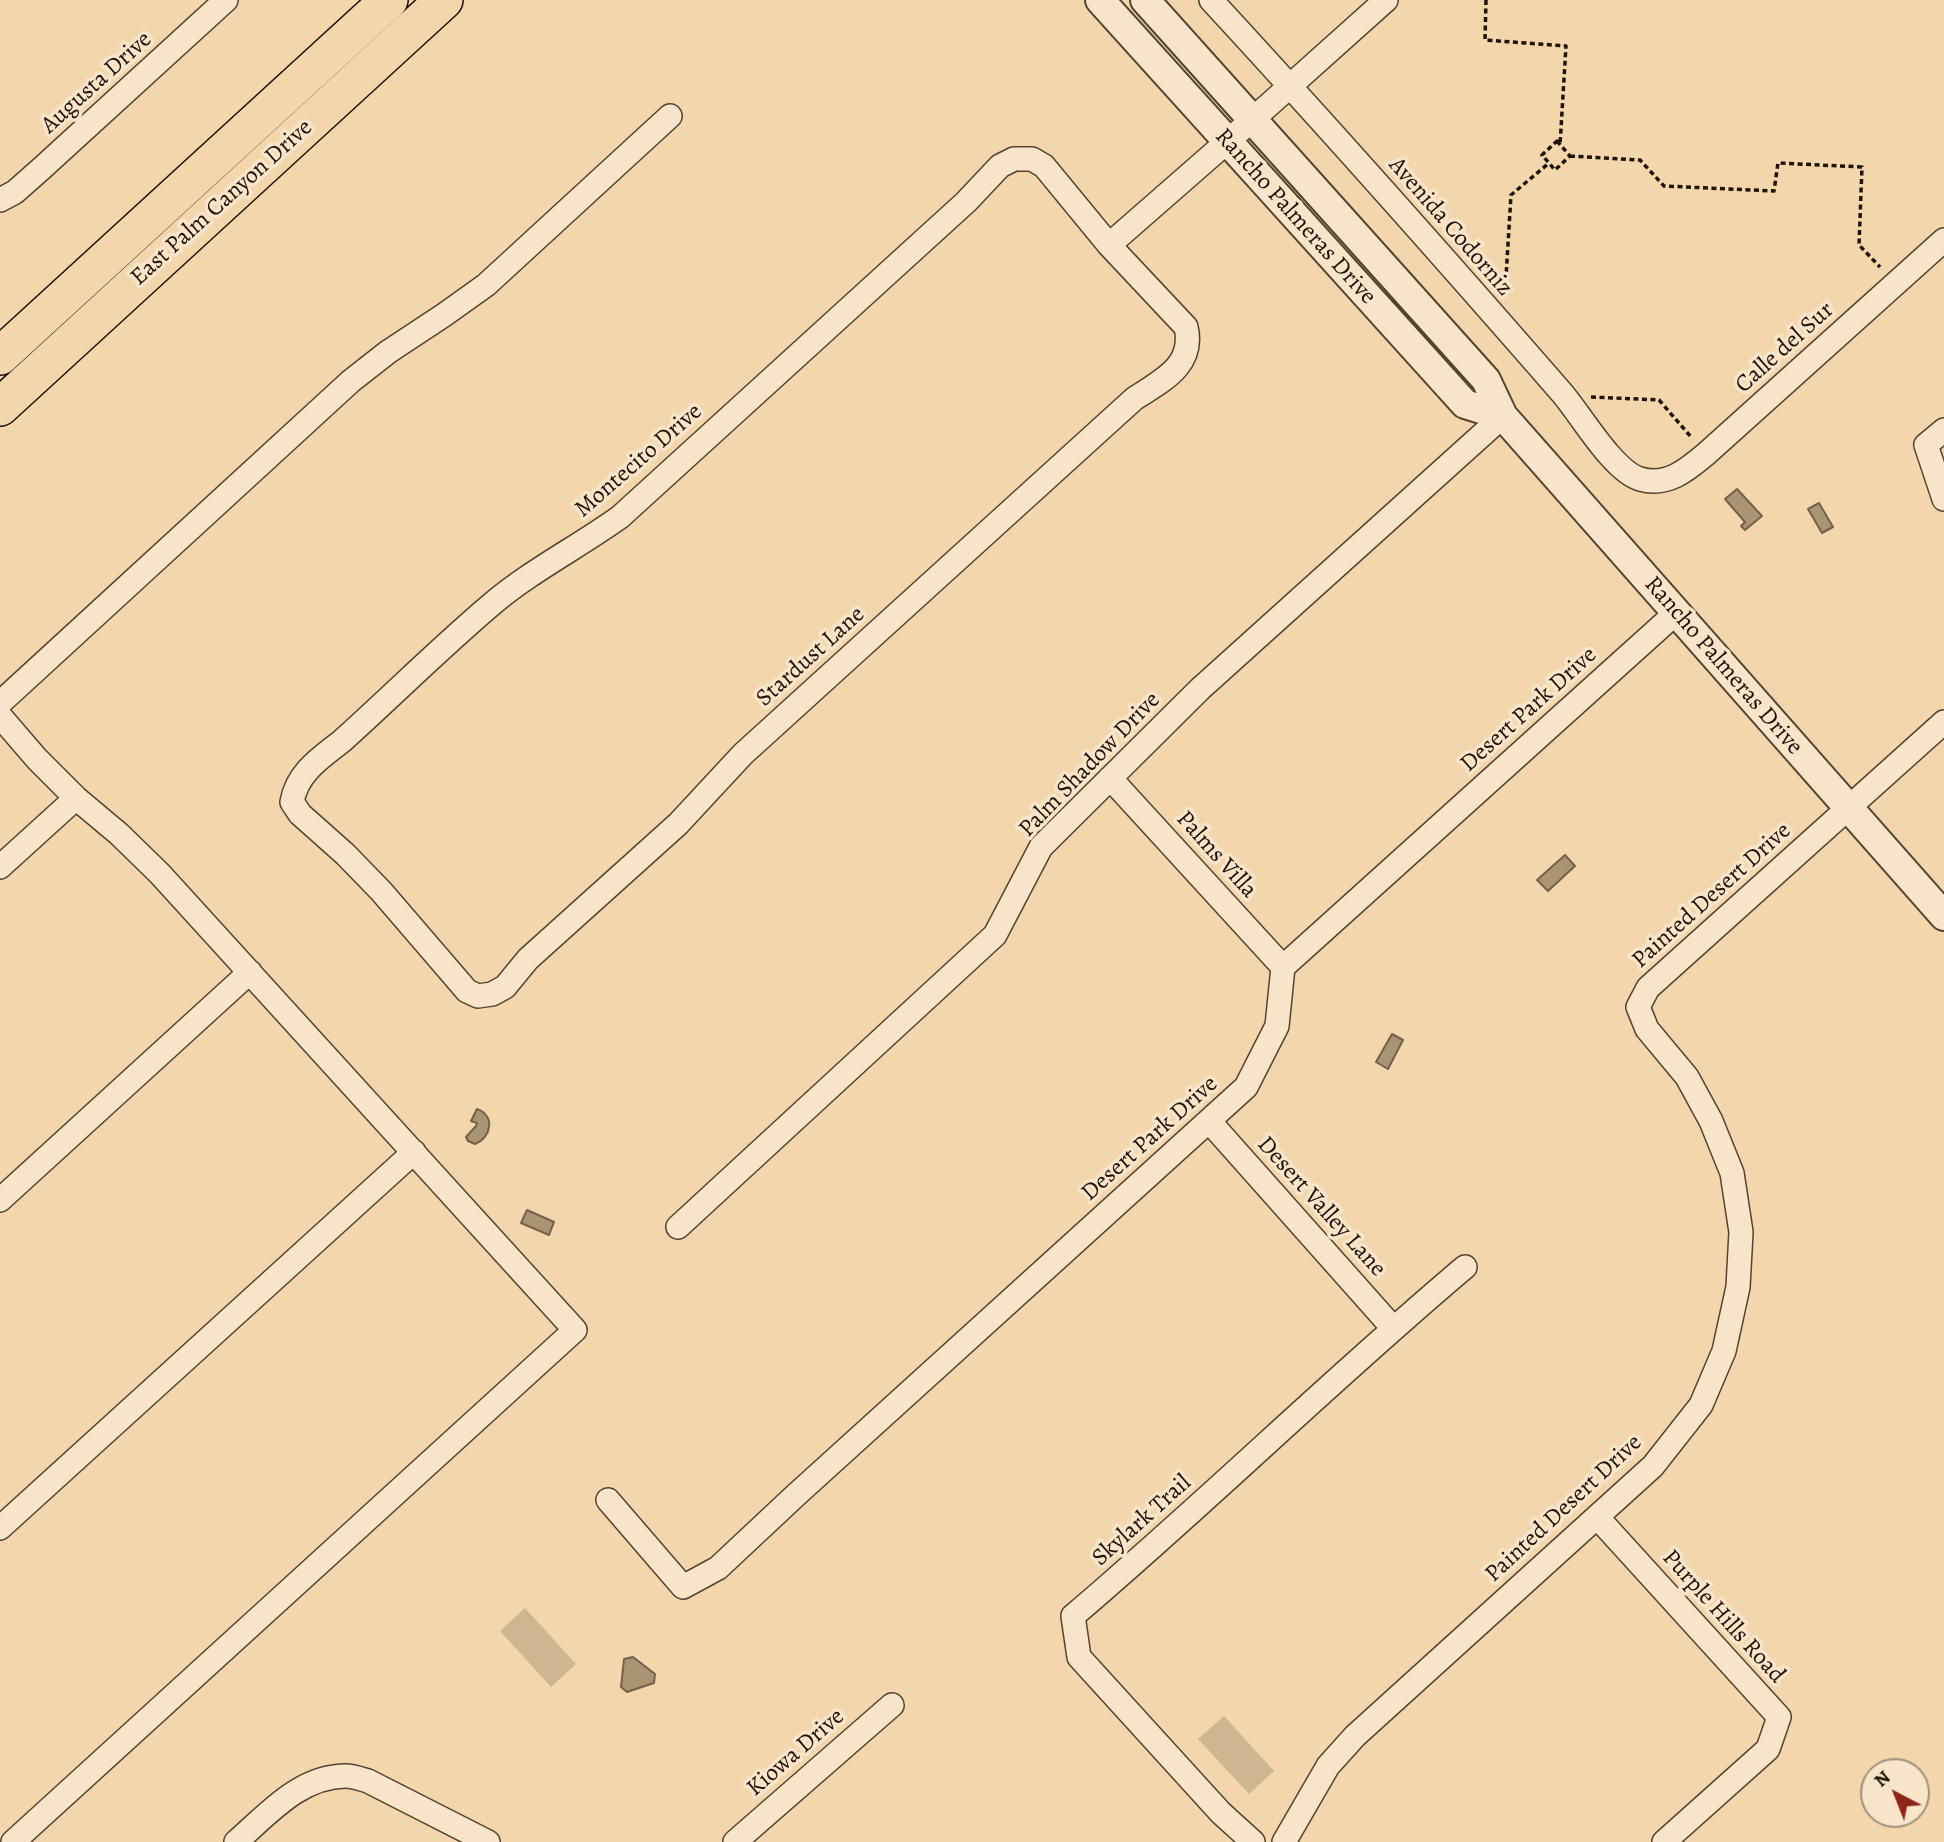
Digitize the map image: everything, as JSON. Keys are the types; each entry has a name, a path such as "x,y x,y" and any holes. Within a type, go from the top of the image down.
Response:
{"main road":[{"name":"East Palm Canyon Drive","path":"0,356 389,0"},
{"name":"East Palm Canyon Drive","path":"0,407 444,0"}],"street":[{"name":"Augusta Drive","path":"0,200 15,192 41,169 226,0"},
{"name":"Rancho Palmeras Drive","path":"1100,0 1465,404 1503,416"},
{"name":"Rancho Palmeras Drive","path":"1144,0 1486,380 1503,416 1944,916"},
{"name":"Avenida Codorniz","path":"1211,0 1480,300 1564,396 1617,464 1639,479 1654,481"},
{"path":"1109,245 1386,0"},
{"path":"0,703 351,381 388,352 486,285 670,116"},
{"name":"Montecito Drive","path":"380,891 300,814 292,802 295,789 301,778 318,760 492,604 527,577 584,543 620,517 966,202 1000,166 1014,159 1032,159 1044,166 1109,245"},
{"name":"Calle del Sur","path":"1654,481 1681,474 1706,454 1944,240"},
{"name":"Stardust Lane","path":"380,891 467,990 478,996 492,994 505,987 528,958 678,824 743,754 1134,399 1171,374 1183,360 1188,345 1186,327 1109,245"},
{"name":"Palm Shadow Drive","path":"678,1227 995,935 1041,847 1200,689 1503,416"},
{"path":"1944,430 1926,445 1944,499"},
{"name":"Desert Park Drive","path":"608,1500 683,1587 718,1568 1247,1087 1277,1026 1283,967 1677,612"},
{"path":"0,716 76,799 119,834 160,874 575,1330 13,1842"},
{"name":"Painted Desert Drive","path":"1284,1842 1328,1766 1355,1736 1653,1466 1701,1405 1724,1351 1738,1287 1741,1232 1732,1173 1711,1121 1687,1077 1647,1029 1638,1007 1648,988 1944,722"},
{"name":"Palms Villa","path":"1110,778 1283,967"},
{"path":"0,867 76,799"},
{"path":"0,1200 250,972"},
{"name":"Desert Valley Lane","path":"1209,1121 1393,1328"},
{"path":"0,1528 414,1152"},
{"name":"Skylark Trail","path":"1252,1842 1174,1763 1079,1657 1073,1616 1132,1567 1393,1328 1465,1267"},
{"name":"Purple Hills Road","path":"1598,1518 1779,1717 1768,1749 1664,1842"},
{"name":"Kiowa Drive","path":"735,1842 892,1704"},
{"path":"236,1842 291,1793 313,1782 348,1776 368,1781 488,1842"}],"path":[{"path":"1486,0 1485,40 1566,46 1560,145"},
{"path":"1570,156 1555,170 1542,155 1557,141 1570,156 1640,160 1664,186 1774,191 1778,163 1862,167 1859,245 1896,284"},
{"path":"1480,300 1506,277 1511,195 1549,163"},
{"path":"1564,396 1659,400 1706,454"}],"shaded area":[{"path":"1737,489 1762,516 1745,530 1741,526 1745,522 1725,499"},
{"path":"1819,503 1833,527 1822,533 1808,509"},
{"path":"1565,855 1575,866 1548,891 1537,880"},
{"path":"1392,1034 1403,1040 1388,1069 1376,1062"},
{"path":"477,1109 487,1117 489,1127 485,1137 475,1144 466,1137 476,1126 477,1123 471,1121"},
{"path":"527,1210 554,1222 549,1235 521,1223"},
{"path":"525,1608 576,1664 551,1687 500,1631"},
{"path":"633,1657 655,1674 654,1683 627,1692 621,1687 624,1659"},
{"path":"1224,1716 1274,1771 1249,1794 1198,1739"}]}
